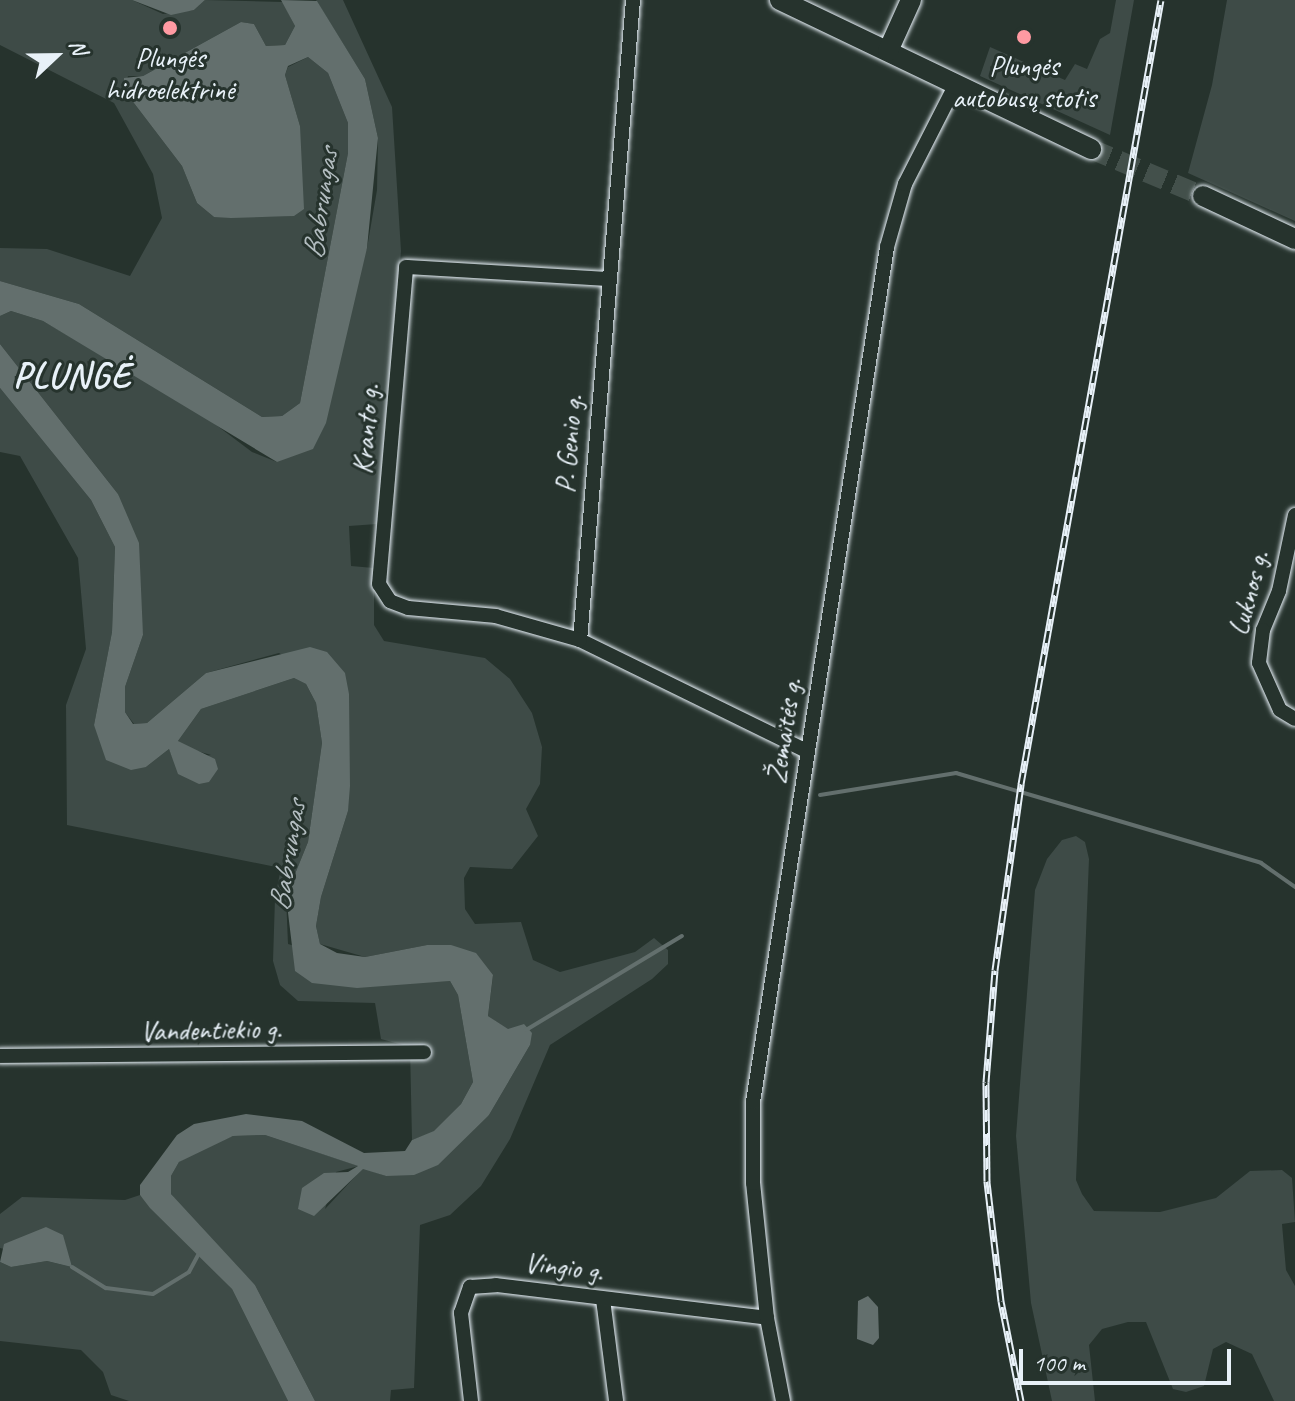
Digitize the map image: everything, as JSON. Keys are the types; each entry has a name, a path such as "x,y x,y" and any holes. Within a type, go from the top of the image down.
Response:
{"main road":[{"path":"780,0 1091,149"},
{"path":"888,51 911,0"},
{"path":"1203,196 1295,239"}],"street":[{"name":"P. Genio g.","path":"580,640 633,0"},
{"name":"Žemaitės g.","path":"783,1401 767,1318 753,1183 753,1102 887,247 905,184 956,84"},
{"name":"Kranto g.","path":"580,640 496,616 408,608 390,601 379,584 406,267 609,279"},
{"name":"Luknos g.","path":"1295,515 1279,591 1263,630 1259,663 1280,710 1295,719"},
{"path":"580,640 807,751"},
{"name":"Vandentiekio g.","path":"0,1056 424,1052"},
{"name":"Vingio g.","path":"471,1401 461,1313 470,1287 496,1285 767,1318"},
{"path":"603,1299 616,1401"}],"shaded area":[{"path":"0,0 132,0 163,14 194,10 205,0 283,2 295,26 285,45 266,46 254,24 241,22 143,76 128,76 124,90 182,166 197,203 214,217 294,216 300,126 285,75 288,67 308,57 328,73 348,123 348,153 300,403 282,416 262,417 79,304 0,281 0,248 47,249 130,276 162,218 153,174 114,103 0,45"},
{"path":"132,0 205,0 194,10 171,15"},
{"path":"281,0 317,1 365,79 378,138 367,248 326,423 313,449 277,462 43,321 11,311 0,316 0,281 79,304 262,417 282,416 300,403 348,153 348,123 328,73 308,57 288,66 285,75 300,126 304,209 294,216 214,217 197,203 182,166 124,90 124,78 143,76 241,22 254,24 266,46 285,45 295,26"},
{"path":"316,0 343,0 392,107 401,251 377,524 349,526 351,566 374,568 374,625 384,641 485,658 510,679 532,713 542,747 540,784 526,809 538,836 512,869 470,867 464,878 465,909 475,924 521,922 533,960 560,972 635,952 654,938 668,950 668,964 652,979 550,1045 510,1139 481,1186 450,1215 420,1225 414,1388 391,1390 390,1401 315,1401 255,1285 189,1218 171,1194 171,1176 179,1162 201,1148 233,1136 265,1135 359,1166 336,1172 325,1209 363,1168 386,1176 489,1115 530,1045 488,1016 493,976 427,945 365,957 320,944 316,926 321,897 348,811 349,694 279,653 206,673 147,723 134,724 125,712 125,687 143,635 118,494 0,344 0,316 11,311 43,321 191,406 252,452 277,462 367,248 377,190 378,138 365,79"},
{"path":"1116,0 1134,0 1110,135 980,76 990,47 1065,80 1075,64 1087,69 1100,39 1110,33"},
{"path":"1227,0 1295,0 1295,221 1188,173 1212,85"},
{"path":"0,344 118,494 139,543 143,635 125,687 125,712 133,724 147,723 206,673 310,647 327,652 345,673 349,694 350,786 348,811 321,897 316,926 320,944 337,953 365,957 427,945 451,945 476,953 493,975 488,1016 508,1029 524,1024 532,1033 530,1045 489,1115 438,1165 414,1175 386,1176 363,1169 314,1216 298,1209 302,1188 324,1173 348,1172 358,1166 265,1135 233,1136 179,1162 171,1176 171,1194 255,1285 315,1401 288,1401 232,1289 150,1208 140,1195 140,1185 177,1135 194,1124 246,1114 302,1121 364,1153 405,1151 412,1140 434,1131 461,1104 473,1082 458,995 450,981 357,988 312,983 295,971 286,896 308,842 322,743 316,703 306,684 294,678 201,709 178,741 215,759 218,769 209,782 199,784 178,774 169,749 146,767 131,770 106,760 94,725 112,632 115,547 91,500 0,388"},
{"path":"0,388 91,500 115,547 112,632 94,725 146,767 169,749 174,761 211,755 180,746 178,741 201,709 294,678 306,684 316,703 322,743 308,842 286,896 288,944 419,982 450,981 458,995 473,1082 461,1104 434,1132 412,1140 410,1047 381,1039 375,1003 298,1001 280,985 273,961 275,898 281,868 67,825 66,705 86,649 78,558 20,456 0,452"},
{"path":"1076,836 1085,842 1089,859 1076,1180 1094,1211 1160,1212 1216,1198 1250,1171 1282,1170 1292,1178 1295,1222 1282,1224 1286,1270 1295,1286 1295,1401 1274,1401 1252,1354 1226,1342 1213,1349 1204,1386 1186,1392 1173,1389 1146,1322 1128,1322 1102,1329 1089,1345 1095,1401 1052,1401 1031,1303 1016,1136 1035,890 1047,859 1062,840"},
{"path":"140,1195 232,1289 288,1401 129,1401 111,1395 103,1372 81,1350 0,1341 0,1262 11,1267 47,1261 72,1267 0,1248 0,1214 22,1197 125,1200"},
{"path":"46,1227 63,1235 72,1267 47,1261 11,1267 0,1262 4,1244"},
{"path":"868,1296 878,1307 879,1338 873,1345 857,1339 858,1301"}],"waterway":[{"path":"820,795 956,773 1261,863 1295,887"},
{"path":"526,1030 682,936"},
{"path":"72,1267 106,1288 153,1294 189,1272 198,1255"}],"tunnel":[{"path":"1091,149 1203,196"}],"railway":[{"path":"1021,1401 1001,1301 987,1181 986,1082 995,970 1021,784 1161,0"}],"place":[{"name":"Plungės hidroelektrinė","path":"170,28"},
{"name":"Plungės autobusų stotis","path":"1024,37"}],"district":[{"name":"PLUNGĖ","path":"73,376"}],"water label":[{"name":"Babrungas","path":"320,204"},
{"name":"Babrungas","path":"287,856"}]}
